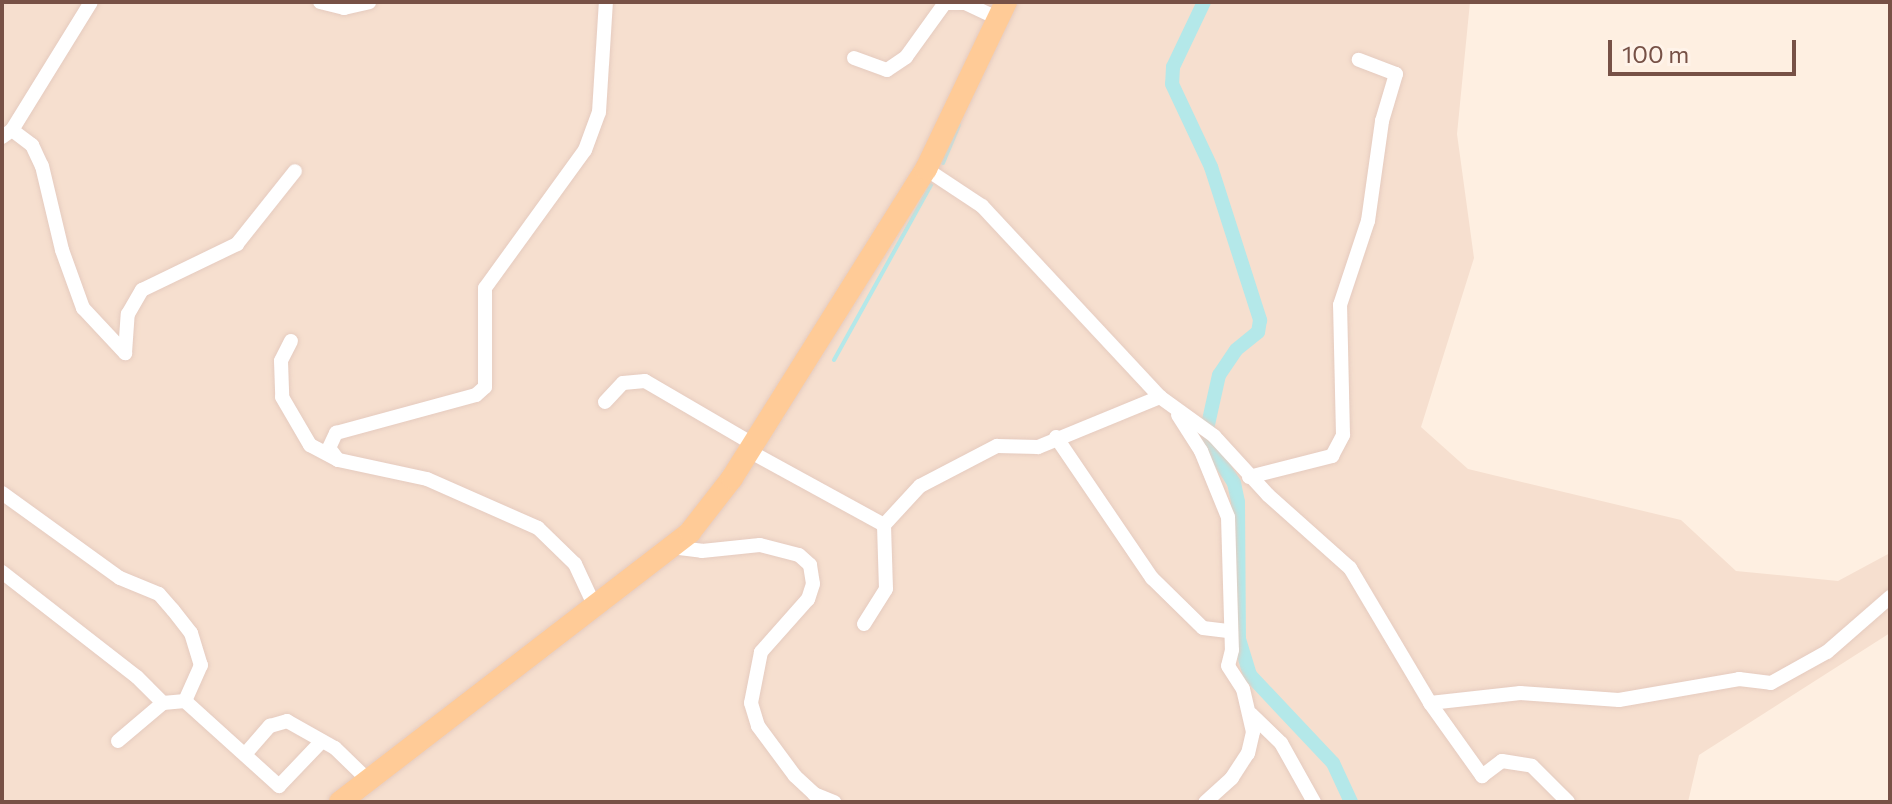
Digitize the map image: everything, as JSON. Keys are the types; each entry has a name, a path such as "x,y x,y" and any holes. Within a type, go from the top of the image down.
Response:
{"main road":[{"path":"340,802 366,778 596,609 690,532 751,448 926,169 1003,10"}],"street":[{"path":"91,2 7,133 32,145 42,166 83,308 125,353 128,314 142,290 237,244 295,171"},
{"path":"320,2 344,8 369,2"},
{"path":"338,460 329,448 336,433 476,395 485,387 485,288 524,238 546,196 585,150 599,112 606,2"},
{"path":"854,58 887,70 906,57 945,3 1003,10"},
{"path":"1249,477 1324,459 1341,445 1340,305 1368,221 1382,121 1396,74 1359,60"},
{"path":"926,169 982,206 1166,401 1201,451 1228,517 1228,631 1232,650 1228,666 1241,686 1251,714 1248,753 1221,791 1205,802"},
{"path":"291,341 281,361 282,397 310,445 338,460 427,479 538,528 575,564 596,609"},
{"path":"605,402 623,383 645,381 751,448 884,525"},
{"path":"1166,401 1214,436 1249,477 1350,568 1430,703 1482,776 1502,761 1532,766 1568,802"},
{"path":"864,624 886,589 884,525 920,486 997,446 1038,447 1056,437 1166,401"},
{"path":"1056,437 1152,578 1203,628 1228,631"},
{"path":"2,493 120,578 159,594 173,610 199,652 198,677 185,701"},
{"path":"671,547 702,551 760,545 799,555 810,565 813,584 808,599 772,633 761,652 751,703 758,726 795,776 814,794 834,802"},
{"path":"2,572 137,677 163,703"},
{"path":"1430,703 1520,693 1619,700 1739,679 1771,683 1827,652 1890,597"},
{"path":"118,741 163,703 185,701 247,752 279,786 322,741"},
{"path":"1251,714 1281,743 1314,802"},
{"path":"247,752 278,721 322,741 366,778"}],"shaded area":[{"path":"2,2 1470,2 1457,134 1474,258 1421,427 1468,469 1681,520 1736,571 1838,581 1890,553 1890,633 1699,755 1688,802 2,802"}],"waterway":[{"path":"1204,2 1173,67 1172,84 1211,167 1260,320 1258,332 1236,350 1219,375 1205,438 1234,483 1238,502 1239,639 1250,675 1333,763 1351,802"},
{"path":"943,163 959,125"},
{"path":"834,360 931,185"}]}
